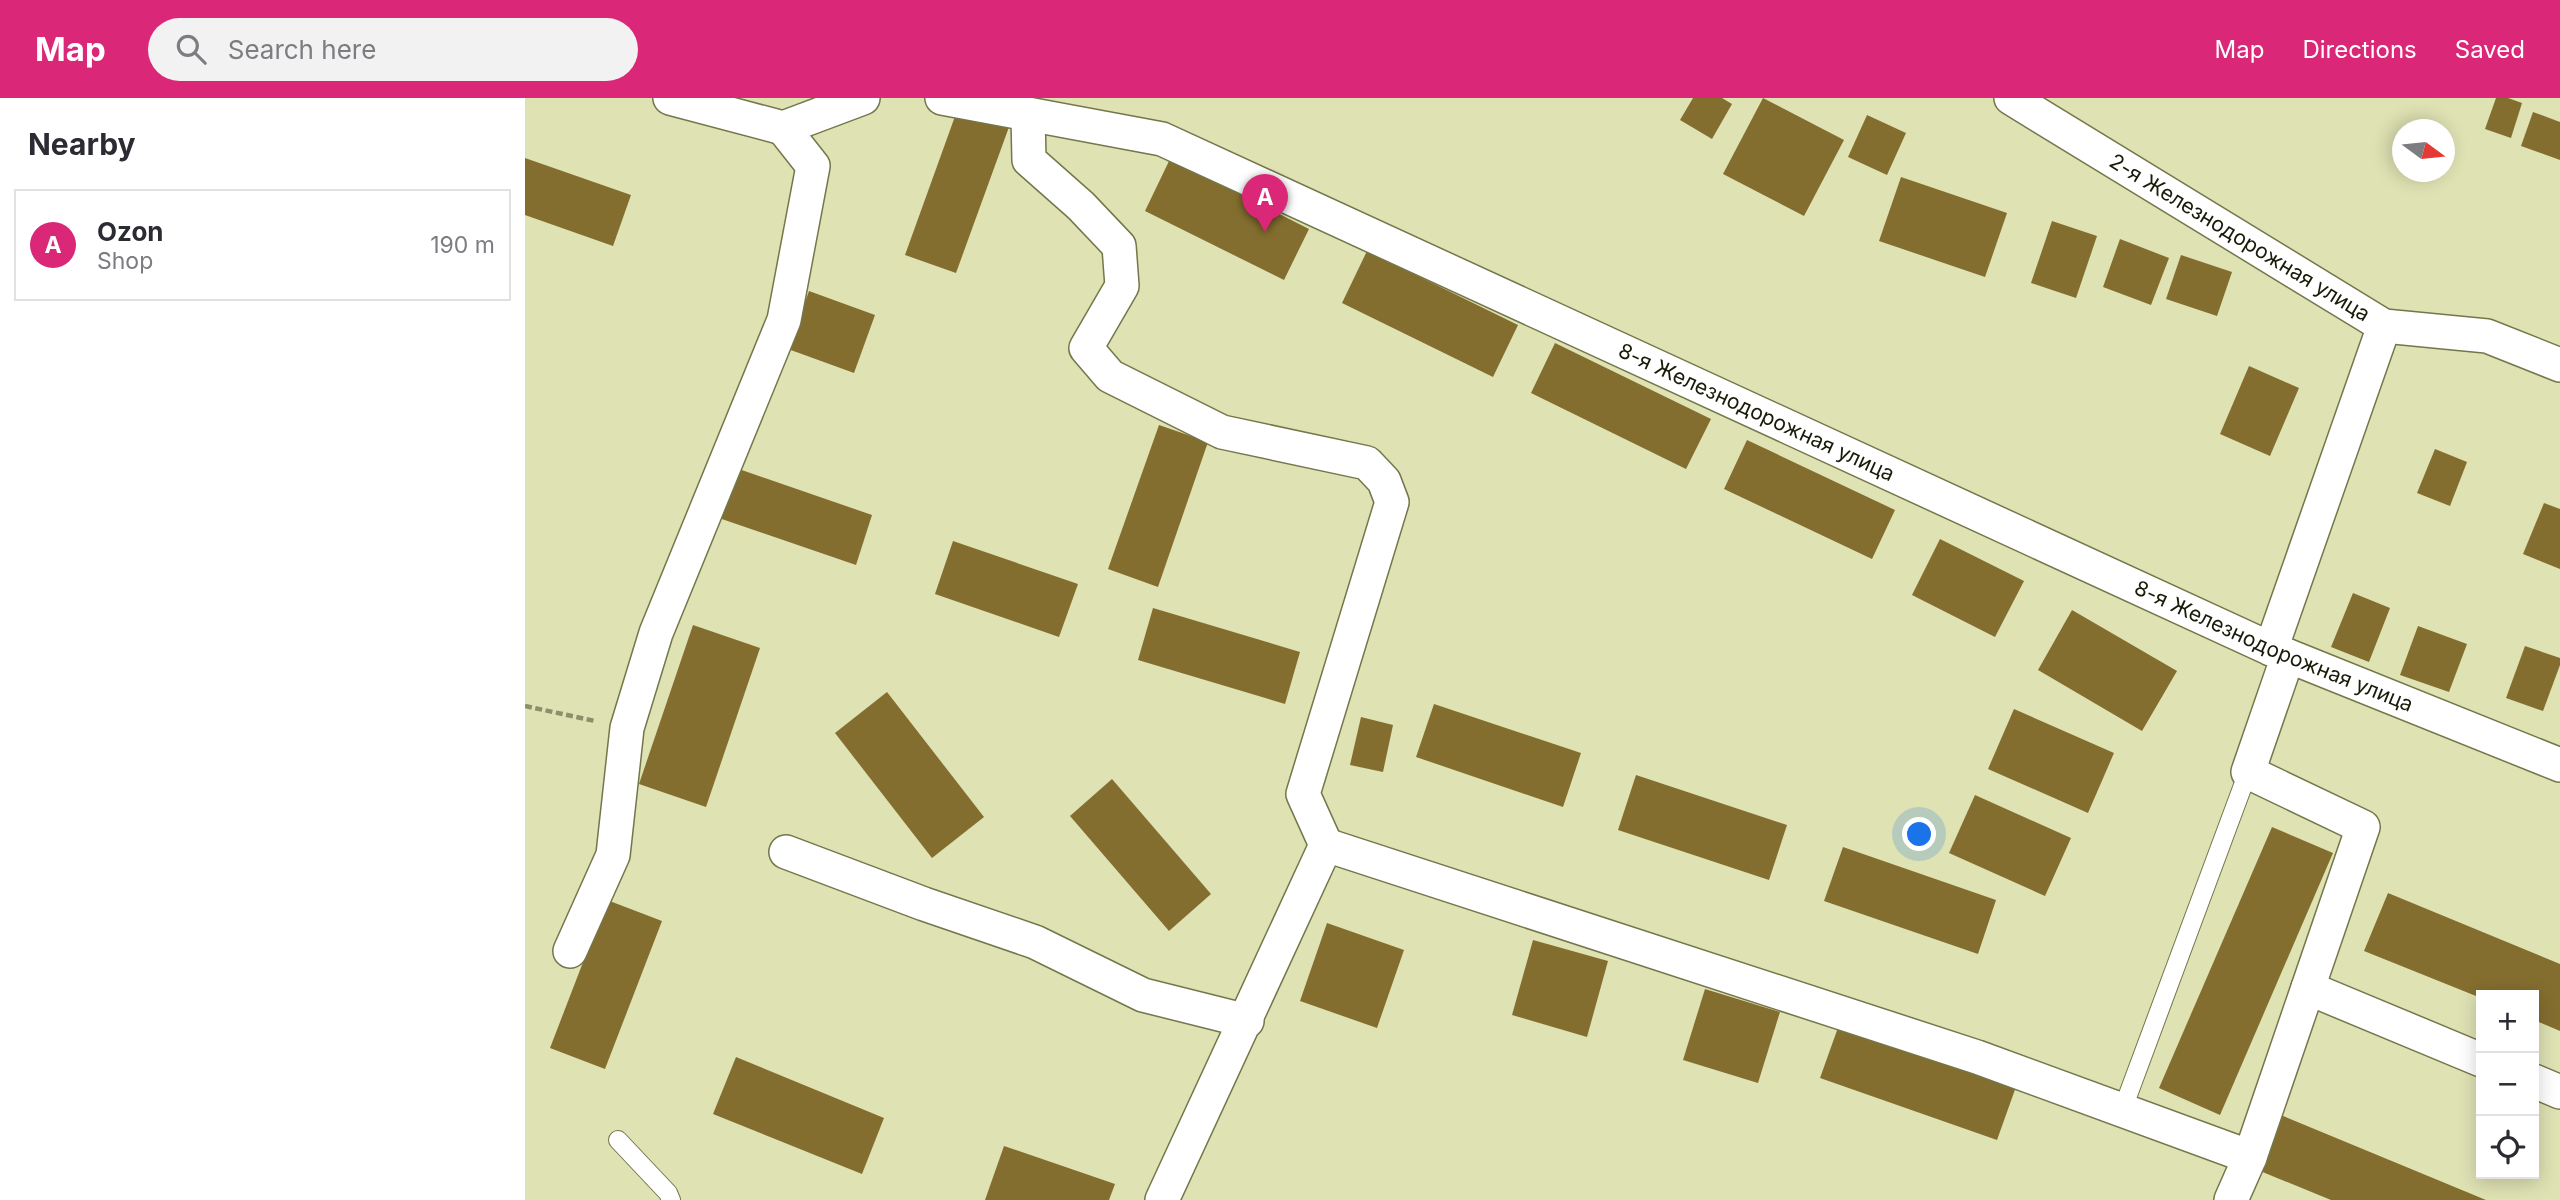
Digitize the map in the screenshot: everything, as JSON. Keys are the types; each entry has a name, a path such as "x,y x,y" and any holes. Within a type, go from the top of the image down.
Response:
{"street":[{"path":"670,98 783,128 863,98"},
{"name":"8-я Железнодорожная улица","path":"942,98 1162,139 2279,652 2560,765"},
{"name":"2-я Железнодорожная улица","path":"2011,98 2384,326 2487,336 2560,365"},
{"path":"1028,116 1030,160 1081,206 1119,246 1122,286 1086,348 1110,376 1222,432 1367,463 1384,481 1392,502 1303,794 1326,845 1977,1057 2250,1157"},
{"path":"570,951 613,856 627,728 656,633 784,320 813,166 783,128"},
{"path":"2231,1200 2250,1157 2363,827 2248,772 2279,652 2384,326"},
{"path":"1162,1200 1326,845"},
{"path":"786,852 1035,942 1143,995 1247,1021"},
{"path":"2308,988 2476,1058"},
{"path":"2539,1083 2560,1092"}],"lane":[{"path":"2122,1111 2248,772"},
{"path":"618,1140 668,1193 671,1200"}],"path":[{"path":"525,706 627,728"}],"building":[{"path":"1693,98 1722,98 1732,104 1712,139 1680,120"},
{"path":"1763,98 1844,140 1804,216 1723,174"},
{"path":"2496,98 2508,98 2522,103 2511,138 2485,129"},
{"path":"958,108 1009,127 956,273 905,255"},
{"path":"2533,112 2560,122 2560,160 2521,146"},
{"path":"1867,115 1906,133 1887,175 1848,157"},
{"path":"525,158 631,195 613,246 525,215"},
{"path":"1170,159 1309,229 1284,280 1145,211"},
{"path":"1901,177 2007,213 1985,277 1879,241"},
{"path":"2052,221 2097,236 2076,298 2031,283"},
{"path":"2120,239 2169,258 2151,305 2103,287"},
{"path":"1367,251 1518,325 1493,377 1342,303"},
{"path":"2181,255 2232,272 2217,316 2166,299"},
{"path":"809,291 875,315 854,373 788,349"},
{"path":"1555,343 1711,419 1686,469 1531,393"},
{"path":"2249,366 2299,388 2270,456 2220,434"},
{"path":"1159,425 1208,442 1158,587 1108,569"},
{"path":"1747,440 1895,510 1872,559 1724,489"},
{"path":"2435,449 2467,462 2450,506 2417,493"},
{"path":"733,467 872,515 856,565 716,517"},
{"path":"2544,503 2560,509 2560,569 2523,554"},
{"path":"1940,539 2024,581 1995,637 1912,595"},
{"path":"953,541 1078,584 1059,637 935,594"},
{"path":"2353,593 2390,608 2369,662 2331,647"},
{"path":"1153,608 1300,652 1285,704 1138,660"},
{"path":"2072,610 2177,671 2142,731 2038,670"},
{"path":"693,625 760,648 706,807 639,784"},
{"path":"2418,626 2467,644 2449,692 2400,675"},
{"path":"2525,646 2560,658 2560,665 2543,711 2506,698"},
{"path":"887,692 984,817 932,858 835,733"},
{"path":"1434,704 1581,753 1563,807 1416,757"},
{"path":"2014,709 2114,753 2088,813 1988,769"},
{"path":"1361,717 1393,725 1383,772 1350,765"},
{"path":"1636,775 1787,825 1769,880 1618,830"},
{"path":"1112,779 1211,894 1169,931 1070,816"},
{"path":"1975,795 2071,838 2045,896 1949,853"},
{"path":"2272,827 2333,853 2220,1115 2159,1088"},
{"path":"1843,847 1996,900 1978,954 1824,901"},
{"path":"2388,893 2560,964 2560,1031 2539,1022 2539,990 2476,990 2476,996 2364,951"},
{"path":"607,900 662,921 605,1069 550,1048"},
{"path":"1327,923 1404,950 1377,1028 1300,1001"},
{"path":"1533,940 1608,961 1587,1037 1512,1015"},
{"path":"1705,989 1780,1012 1758,1083 1683,1060"},
{"path":"1840,1022 2017,1084 1997,1140 1820,1078"},
{"path":"736,1057 884,1118 862,1174 713,1114"},
{"path":"2271,1111 2486,1200 2331,1200 2248,1166"},
{"path":"1004,1146 1115,1184 1109,1200 985,1200"}],"place":[{"name":"Ozon","path":"1265,232"}]}
